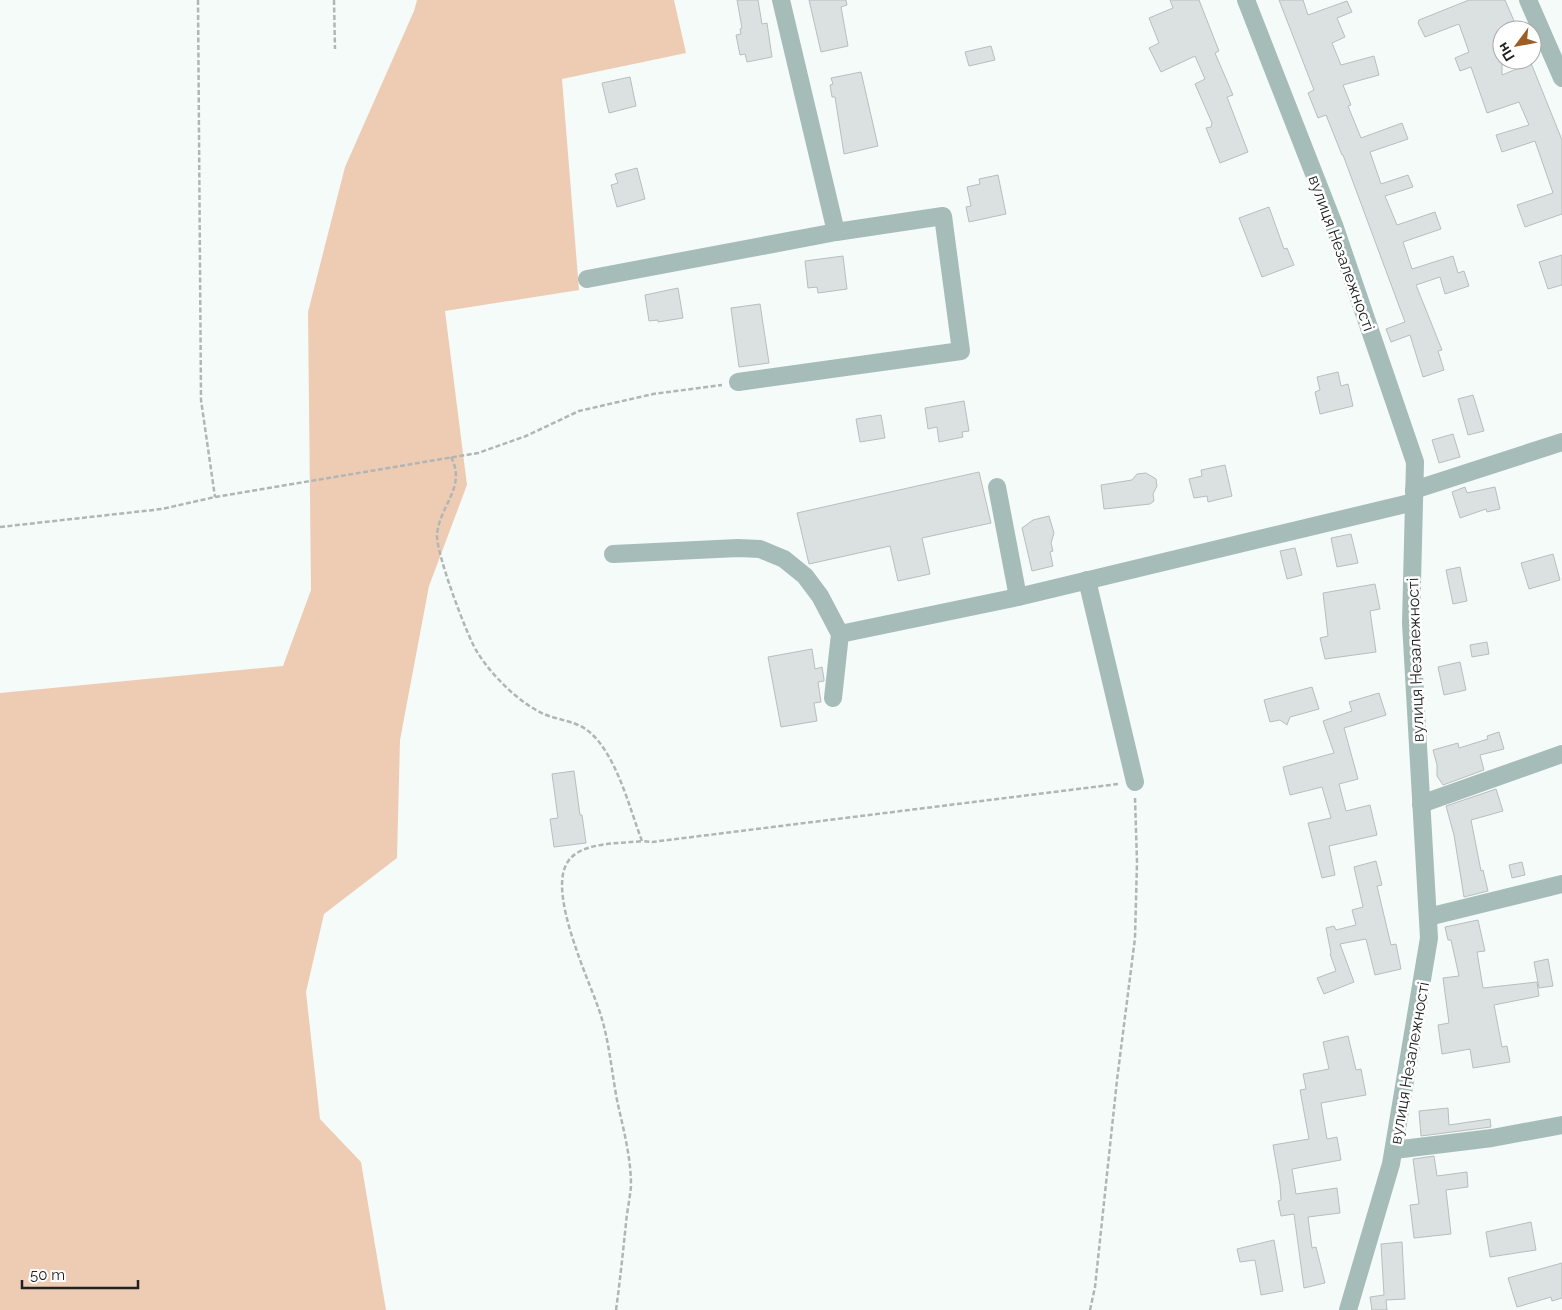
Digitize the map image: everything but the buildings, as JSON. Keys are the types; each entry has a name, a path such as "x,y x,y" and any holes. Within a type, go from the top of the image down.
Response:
{"street":[{"path":"781,0 836,232"},
{"name":"вулиця Незалежності","path":"1246,0 1334,225 1415,462 1410,623 1429,938 1423,984 1394,1150 1348,1310"},
{"path":"1528,0 1562,78"},
{"path":"588,279 836,232 943,216 961,351 738,382"},
{"path":"840,634 1018,597 1414,496 1562,442"},
{"path":"997,487 1018,597"},
{"path":"613,554 738,548 760,549 784,559 804,576 824,603 840,634 833,698"},
{"path":"1087,580 1135,782"},
{"path":"1421,804 1562,754"},
{"path":"1428,917 1562,884"},
{"path":"1394,1150 1492,1138 1562,1125"}],"path":[{"path":"198,0 201,400 215,497"},
{"path":"334,0 335,50"},
{"path":"0,527 162,508 215,497 478,453 526,436 579,411 653,394 738,382"},
{"path":"451,457 458,479 441,517 437,536 442,562 476,650 496,675 523,701 543,714 586,729 598,740 609,754 642,840"},
{"path":"616,1310 631,1186 628,1151 617,1097 610,1048 598,1007 580,963 567,919 563,882 565,866 574,854 586,848 642,840 652,842 1135,782 1138,862 1135,938 1117,1080 1095,1287 1090,1310"}],"shaded area":[{"path":"417,0 674,0 686,53 562,79 579,290 445,311 467,485 429,586 400,740 397,858 324,914 306,992 320,1119 361,1162 386,1310 0,1310 0,693 283,666 311,590 308,312 345,167 414,11"}]}
